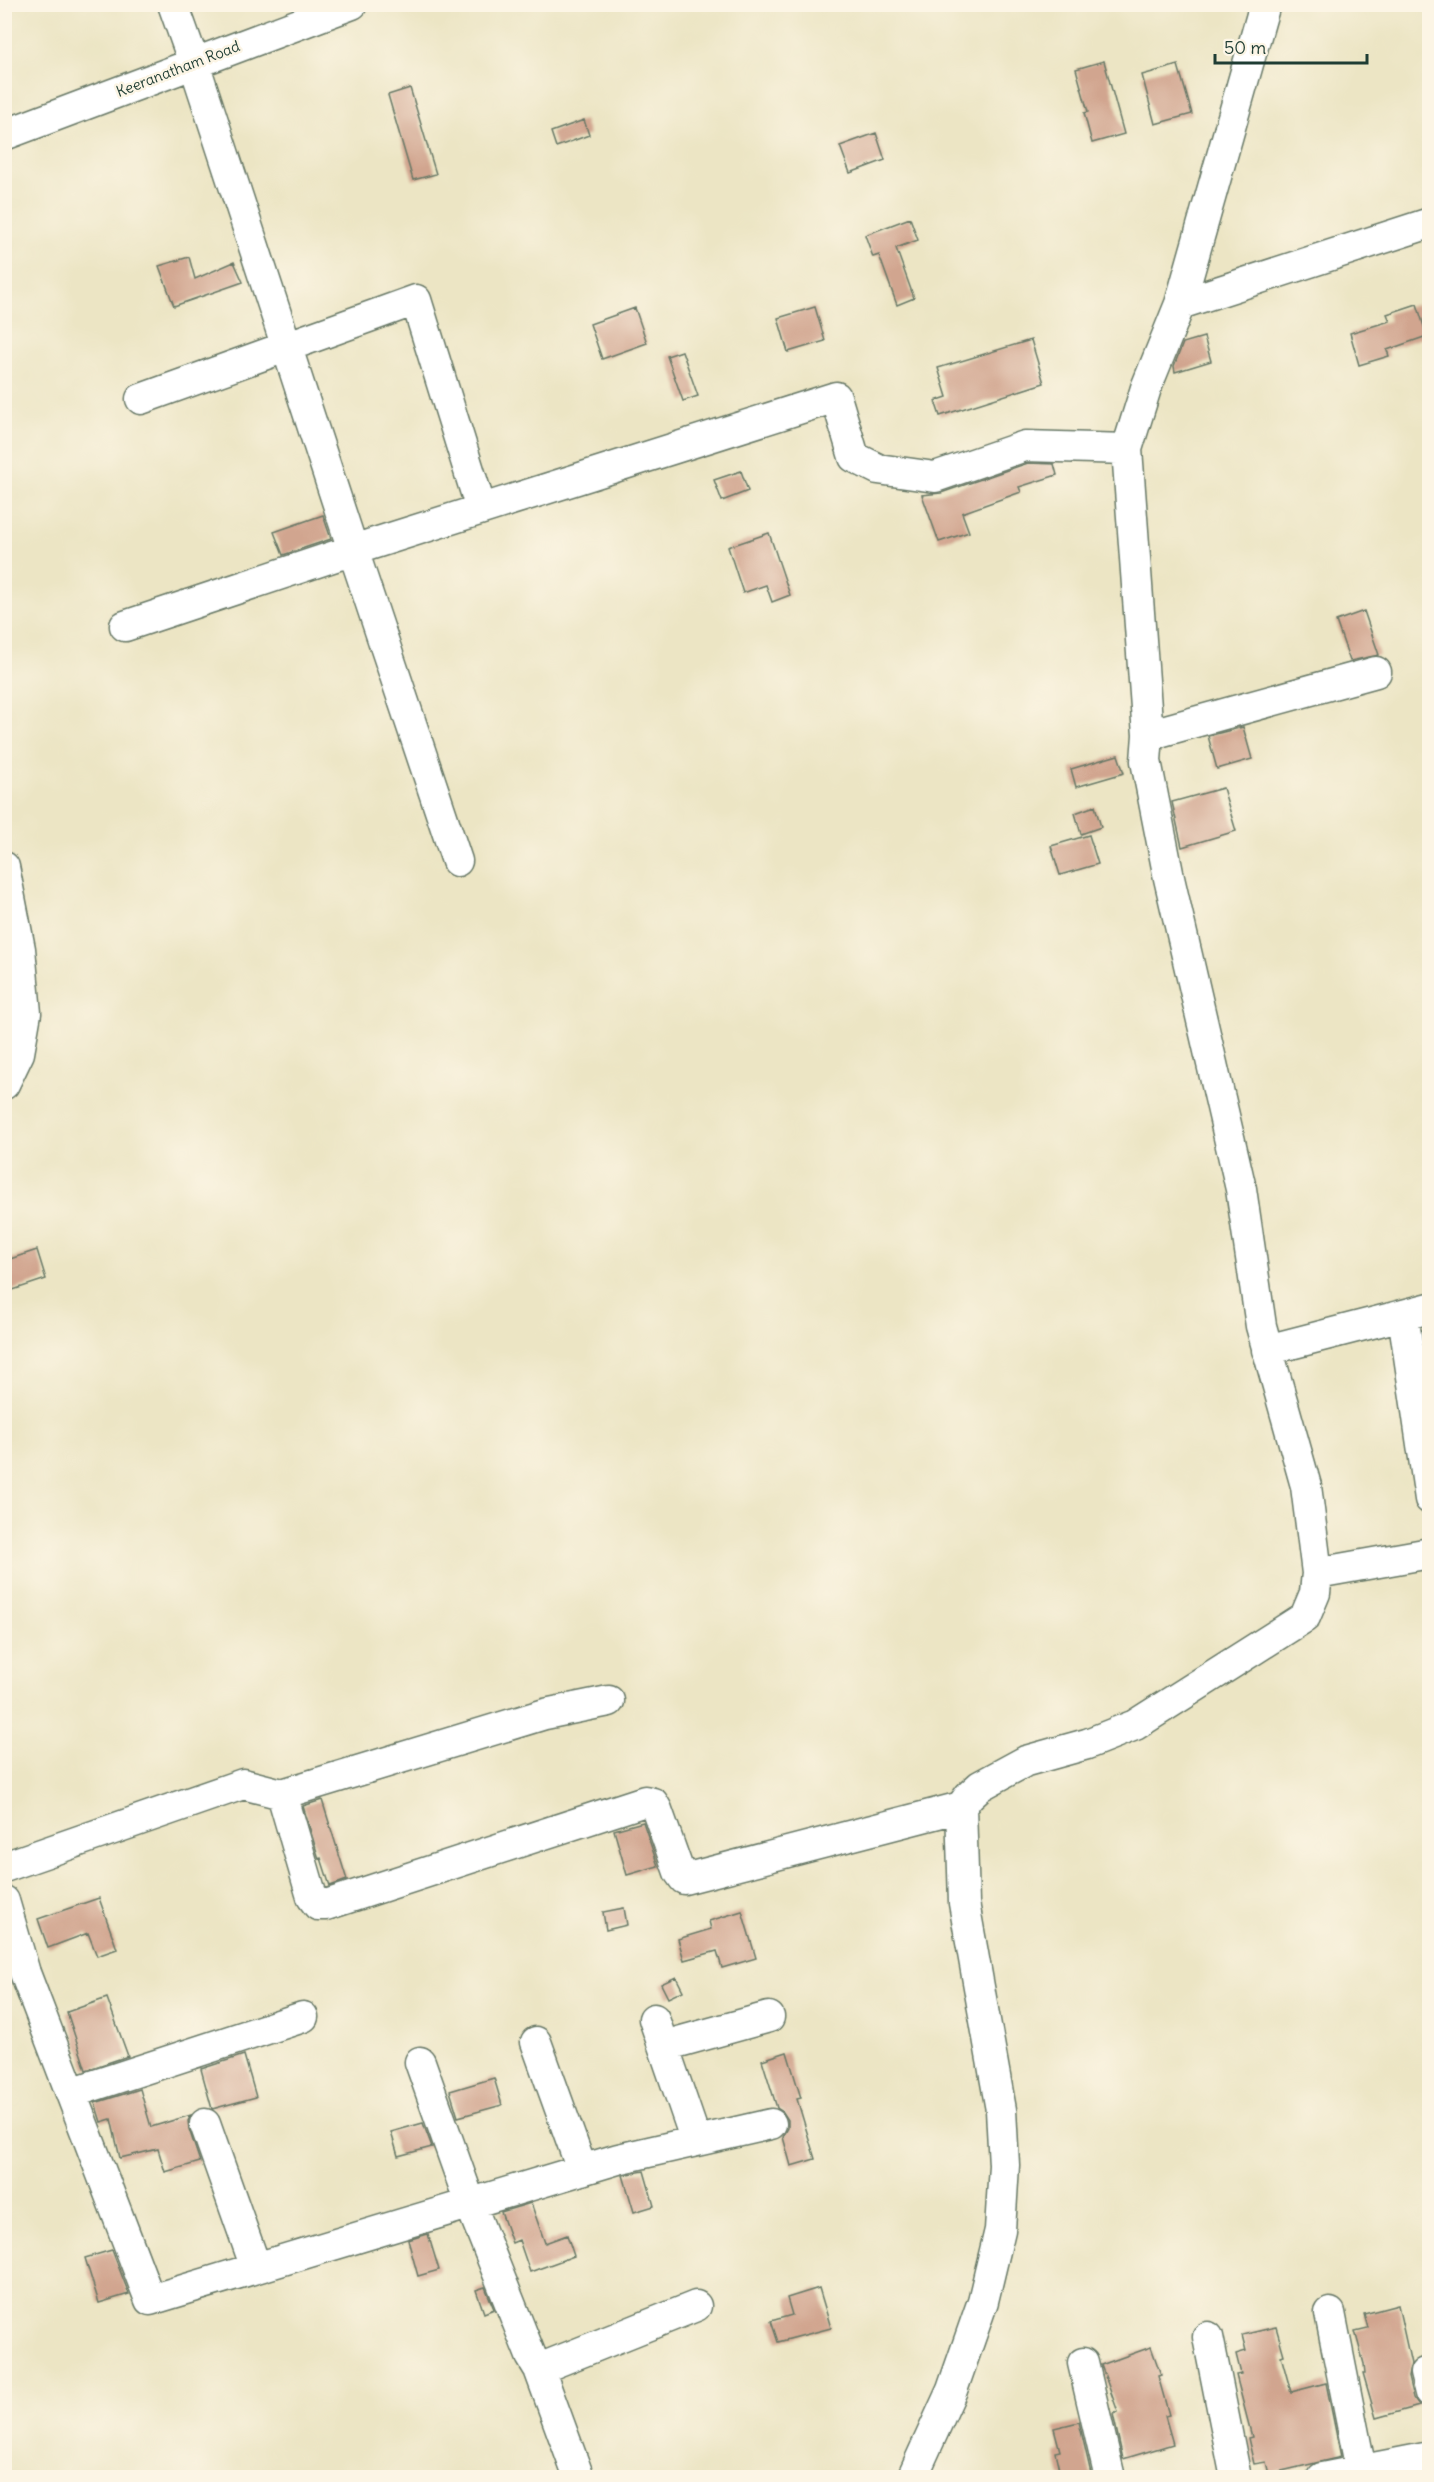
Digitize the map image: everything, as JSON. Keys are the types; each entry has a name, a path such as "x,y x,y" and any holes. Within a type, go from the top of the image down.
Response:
{"street":[{"path":"173,4 352,550 458,861"},
{"name":"Keeranatham Road","path":"4,135 352,4"},
{"path":"912,2478 952,2390 983,2301 1000,2230 1004,2165 1001,2110 964,1903 961,1807 981,1786 1026,1761 1087,1744 1135,1725 1305,1617 1315,1593 1317,1573 1306,1486 1259,1315 1241,1188 1169,878 1146,761 1148,735 1127,449 1146,388 1180,304 1265,4"},
{"path":"1180,304 1430,223"},
{"path":"141,399 416,300 481,509"},
{"path":"125,626 352,550 836,397 854,457 878,470 935,477 1025,446 1127,449"},
{"path":"1148,735 1376,672"},
{"path":"4,867 20,949 26,1013 18,1053 4,1084"},
{"path":"1267,1350 1416,1312 1430,1499"},
{"path":"1317,1573 1430,1553"},
{"path":"4,1867 243,1784 282,1794 545,1714 609,1701"},
{"path":"282,1794 312,1897 318,1905 326,1905 645,1802 653,1803 657,1810 679,1872 684,1879 961,1807"},
{"path":"4,1901 25,1973 150,2300 582,2170 771,2124"},
{"path":"71,2093 303,2017"},
{"path":"696,2141 659,2032 769,2017"},
{"path":"536,2042 582,2170"},
{"path":"420,2062 470,2204 531,2356 539,2369 579,2478"},
{"path":"205,2124 256,2268"},
{"path":"539,2369 696,2306"},
{"path":"1330,2313 1362,2470"},
{"path":"1208,2337 1236,2478"},
{"path":"1083,2363 1110,2478"},
{"path":"1322,2478 1430,2457"}],"building":[{"path":"1104,61 1124,134 1092,143 1084,113 1088,112 1076,69"},
{"path":"1178,65 1192,114 1155,124 1142,75"},
{"path":"410,88 436,174 413,180 388,95"},
{"path":"584,120 589,135 556,147 551,132"},
{"path":"876,133 885,160 850,173 840,146"},
{"path":"910,218 918,240 896,248 914,298 897,305 879,255 873,257 865,235"},
{"path":"189,257 195,279 234,262 243,282 174,306 159,266"},
{"path":"1417,304 1427,336 1387,350 1389,356 1359,365 1350,333 1390,321 1387,314"},
{"path":"815,307 825,341 788,352 778,318"},
{"path":"635,308 647,343 602,359 590,324"},
{"path":"1204,337 1211,361 1175,372 1174,366 1183,343"},
{"path":"1031,340 1044,383 940,416 935,401 947,397 938,368"},
{"path":"682,351 698,396 683,401 667,356"},
{"path":"1028,463 1054,464 1057,475 1019,487 1021,492 962,513 969,532 939,542 922,495 941,493"},
{"path":"741,471 748,491 722,501 714,480"},
{"path":"323,515 331,539 283,555 274,532"},
{"path":"769,533 790,595 772,602 766,585 743,593 728,547"},
{"path":"1364,611 1379,655 1350,661 1336,621"},
{"path":"1243,727 1252,759 1217,769 1208,736"},
{"path":"1118,755 1124,773 1076,787 1071,769"},
{"path":"1223,788 1236,831 1182,847 1172,802"},
{"path":"1095,806 1101,827 1081,834 1075,813"},
{"path":"1089,835 1098,864 1060,875 1051,846"},
{"path":"37,1250 46,1279 4,1293 4,1261"},
{"path":"322,1800 347,1880 330,1886 303,1806"},
{"path":"643,1822 658,1866 627,1875 614,1830"},
{"path":"99,1898 117,1949 97,1956 88,1933 48,1948 38,1919"},
{"path":"624,1908 627,1925 606,1930 603,1912"},
{"path":"742,1911 756,1958 722,1968 717,1951 684,1960 678,1939 711,1929 709,1921"},
{"path":"676,1977 683,1991 668,1998 661,1984"},
{"path":"107,1998 128,2056 86,2070 67,2012"},
{"path":"787,2052 801,2098 797,2099 815,2159 791,2166 783,2137 788,2128 788,2120 777,2108 762,2060"},
{"path":"244,2055 256,2097 212,2109 201,2069"},
{"path":"494,2078 502,2105 458,2117 450,2091"},
{"path":"140,2089 151,2127 191,2115 188,2121 189,2129 200,2162 165,2172 158,2149 120,2158 111,2119 101,2122 95,2103"},
{"path":"423,2123 432,2147 398,2156 391,2132"},
{"path":"644,2171 654,2206 634,2212 623,2175"},
{"path":"531,2203 545,2243 567,2235 574,2256 530,2272 519,2240 512,2243 501,2212"},
{"path":"428,2234 439,2270 418,2276 408,2240"},
{"path":"112,2250 129,2294 99,2303 85,2258"},
{"path":"485,2287 494,2309 484,2313 476,2290"},
{"path":"819,2288 831,2328 778,2342 771,2321 792,2315 787,2298"},
{"path":"1398,2305 1411,2364 1408,2377 1413,2398 1419,2406 1376,2418 1363,2373 1365,2373 1364,2364 1355,2331 1368,2328 1364,2314"},
{"path":"1276,2327 1291,2392 1326,2383 1341,2457 1269,2474 1266,2462 1254,2464 1248,2438 1252,2437 1236,2375 1241,2374 1236,2354 1246,2351 1242,2335"},
{"path":"1151,2347 1161,2375 1158,2376 1169,2415 1165,2416 1173,2444 1123,2459 1113,2414 1118,2412 1101,2365"},
{"path":"1079,2422 1092,2478 1061,2478 1055,2452 1060,2451 1054,2428"}]}
